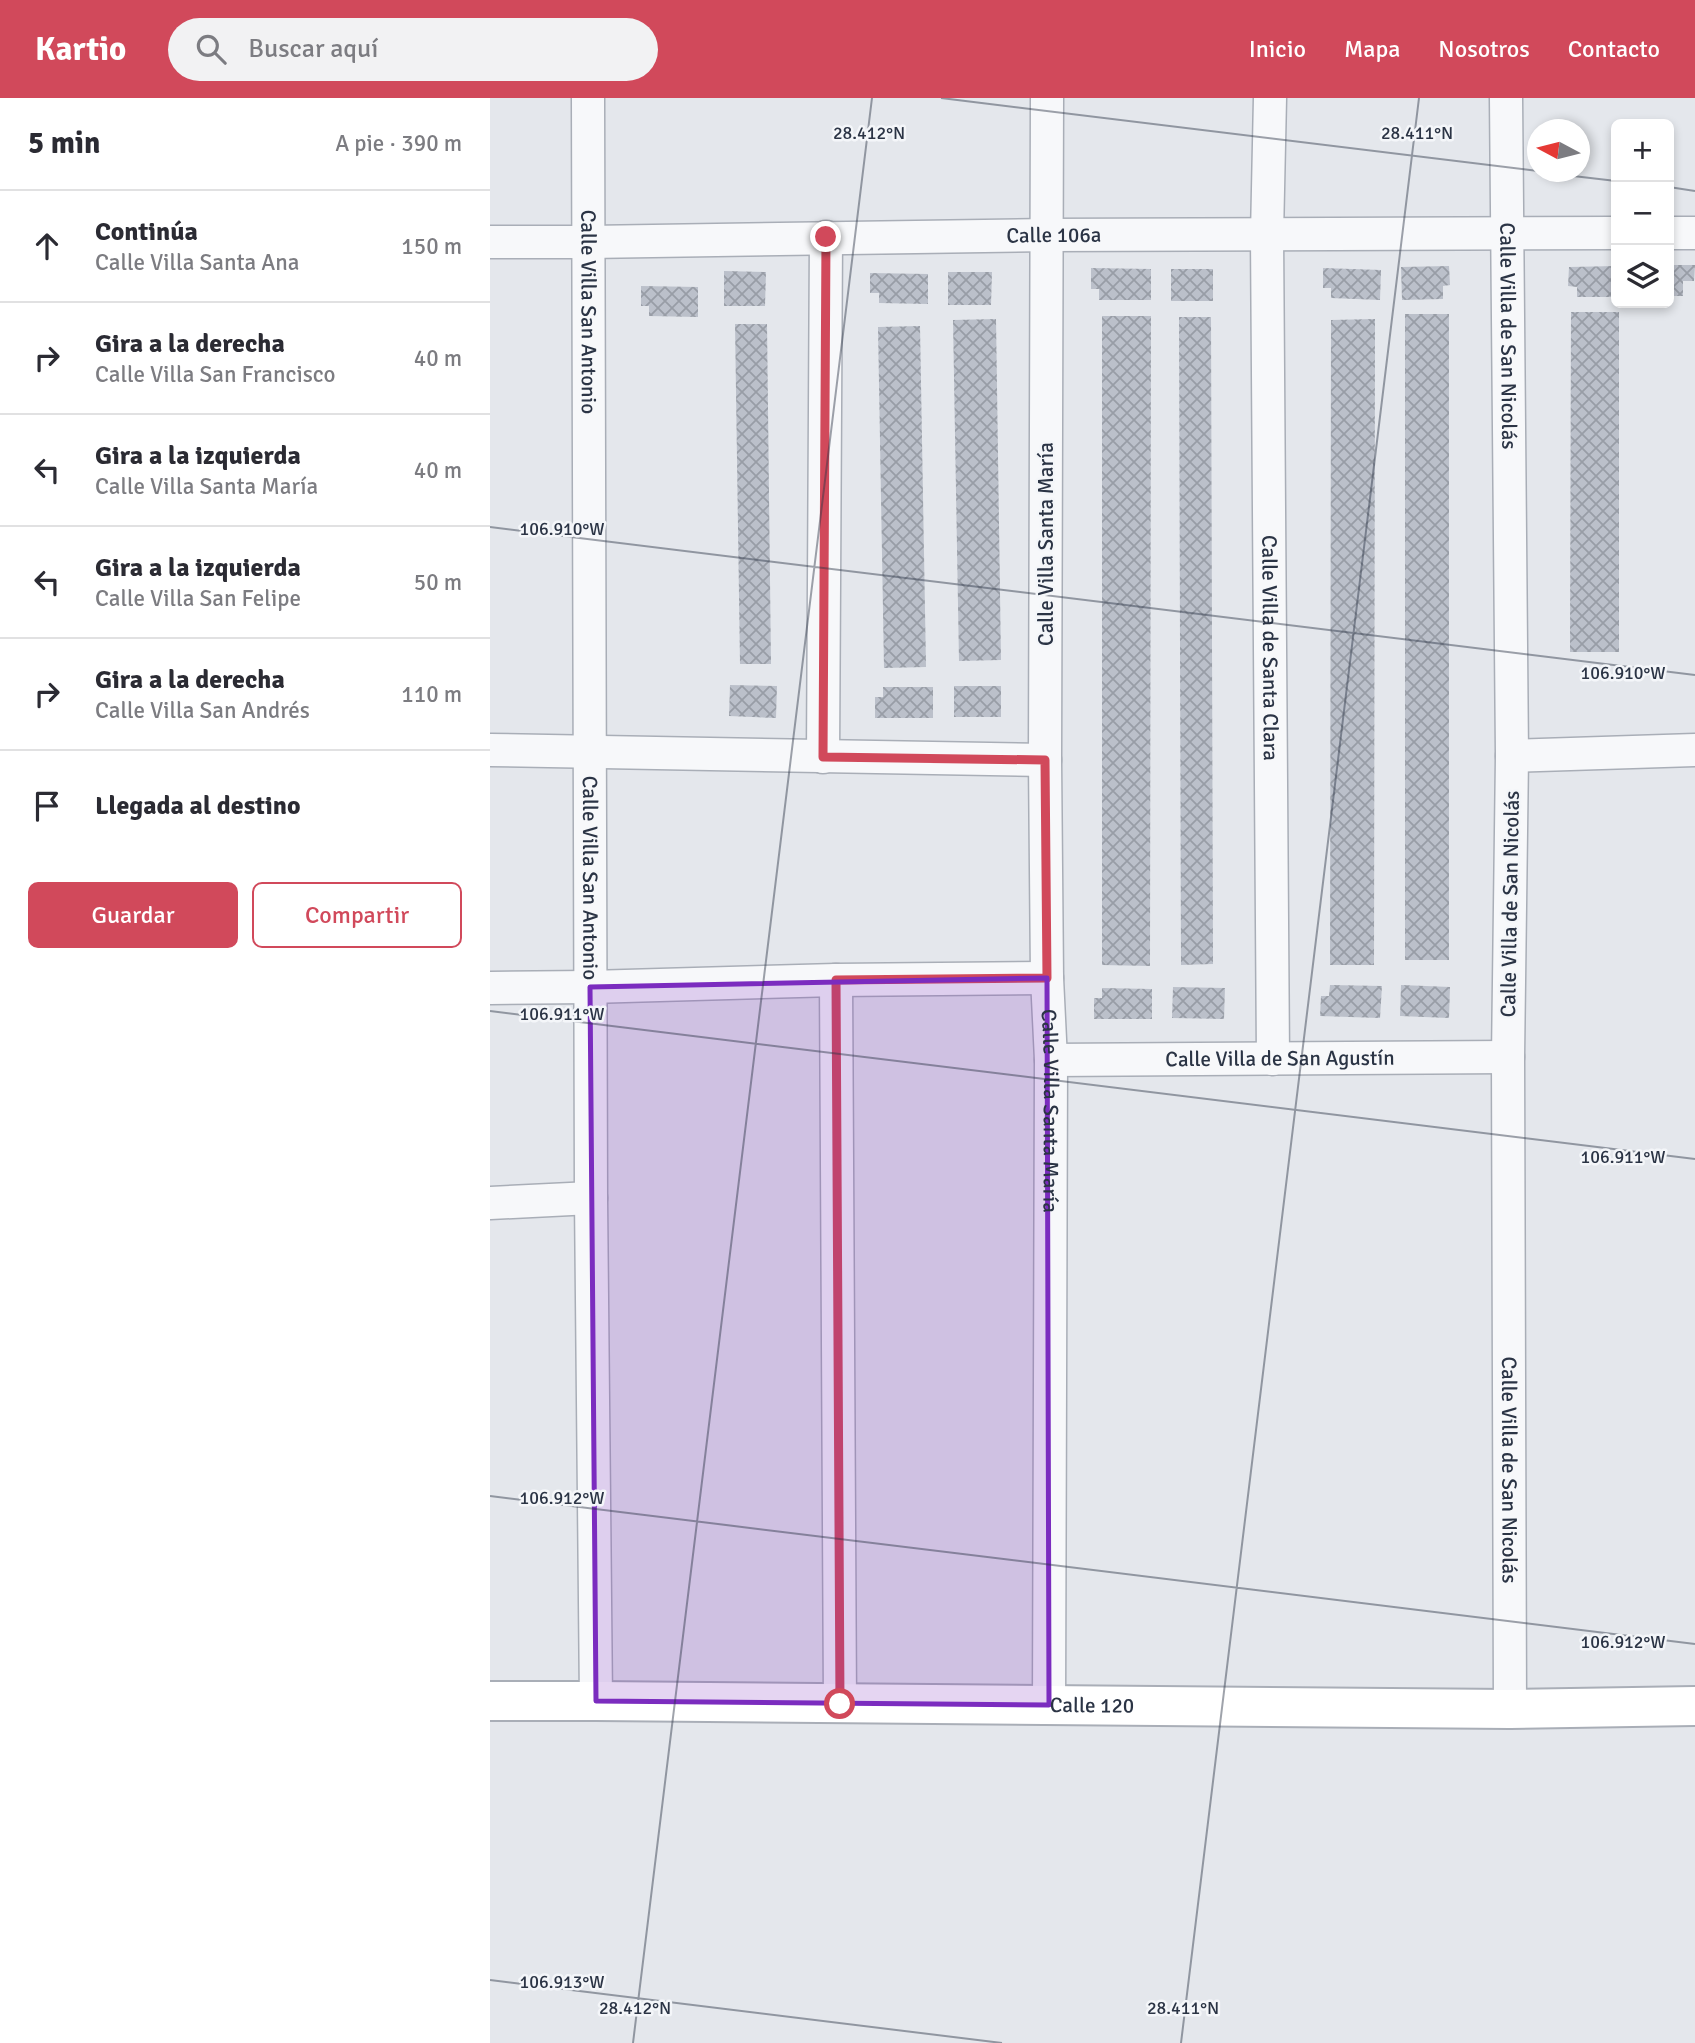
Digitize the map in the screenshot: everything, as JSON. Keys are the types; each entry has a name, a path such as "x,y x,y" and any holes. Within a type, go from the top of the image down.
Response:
{"main road":[{"name":"Calle 120","path":"490,1702 1510,1709 1695,1706"}],"street":[{"name":"Calle Villa San Antonio","path":"588,98 591,1198 596,1701"},
{"name":"Calle Villa Santa María","path":"1047,98 1045,760 1047,978 1051,1060 1049,1705"},
{"name":"Calle Villa de Santa Clara","path":"1270,98 1267,235 1273,1059"},
{"name":"Calle Villa de San Nicolás","path":"1506,98 1512,756 1508,1057 1510,1709"},
{"name":"Calle 106a","path":"490,242 1048,235 1611,233"},
{"path":"1674,233 1695,233"},
{"path":"823,757 826,237"},
{"path":"490,750 1045,760"},
{"path":"1512,756 1695,750"},
{"path":"490,988 1047,978"},
{"path":"836,980 840,1704"},
{"name":"Calle Villa de San Agustín","path":"1051,1060 1508,1057"},
{"path":"490,1203 591,1198"}],"highlighted area":[{"path":"1047,978 1049,1705 596,1701 590,987"}],"building":[{"path":"1674,265 1695,265 1694,281 1683,281 1683,296 1674,296"},
{"path":"1449,266 1450,285 1443,286 1443,299 1402,300 1401,267"},
{"path":"1611,266 1611,297 1577,297 1577,287 1568,286 1569,267"},
{"path":"1091,268 1151,269 1151,300 1099,300 1099,289 1091,289"},
{"path":"1323,268 1381,270 1380,300 1331,298 1331,288 1323,288"},
{"path":"1171,269 1213,269 1213,301 1171,301"},
{"path":"724,271 766,272 765,306 724,306"},
{"path":"948,272 992,272 991,305 948,305"},
{"path":"870,273 928,274 928,304 879,303 879,293 870,293"},
{"path":"641,286 698,287 698,317 649,316 649,306 641,306"},
{"path":"1571,312 1619,312 1619,652 1570,652"},
{"path":"1405,314 1449,314 1449,960 1405,960"},
{"path":"1102,316 1151,316 1150,966 1102,965"},
{"path":"1179,317 1211,317 1213,964 1181,965"},
{"path":"996,319 1001,660 959,661 953,320"},
{"path":"1375,319 1374,965 1330,965 1331,320"},
{"path":"735,324 767,324 771,664 740,664"},
{"path":"920,326 926,667 884,668 878,327"},
{"path":"730,685 777,686 776,718 729,716"},
{"path":"954,686 1001,686 1001,717 954,717"},
{"path":"883,687 933,687 933,718 875,718 875,697 883,697"},
{"path":"1330,985 1382,986 1380,1018 1320,1016 1321,996 1329,996"},
{"path":"1401,985 1450,987 1449,1018 1400,1016"},
{"path":"1173,987 1225,988 1224,1019 1172,1018"},
{"path":"1102,988 1152,989 1152,1019 1094,1019 1094,998 1102,998"}],"route":[{"path":"826,237 823,757 1045,760 1047,978 836,980 840,1704"}]}
